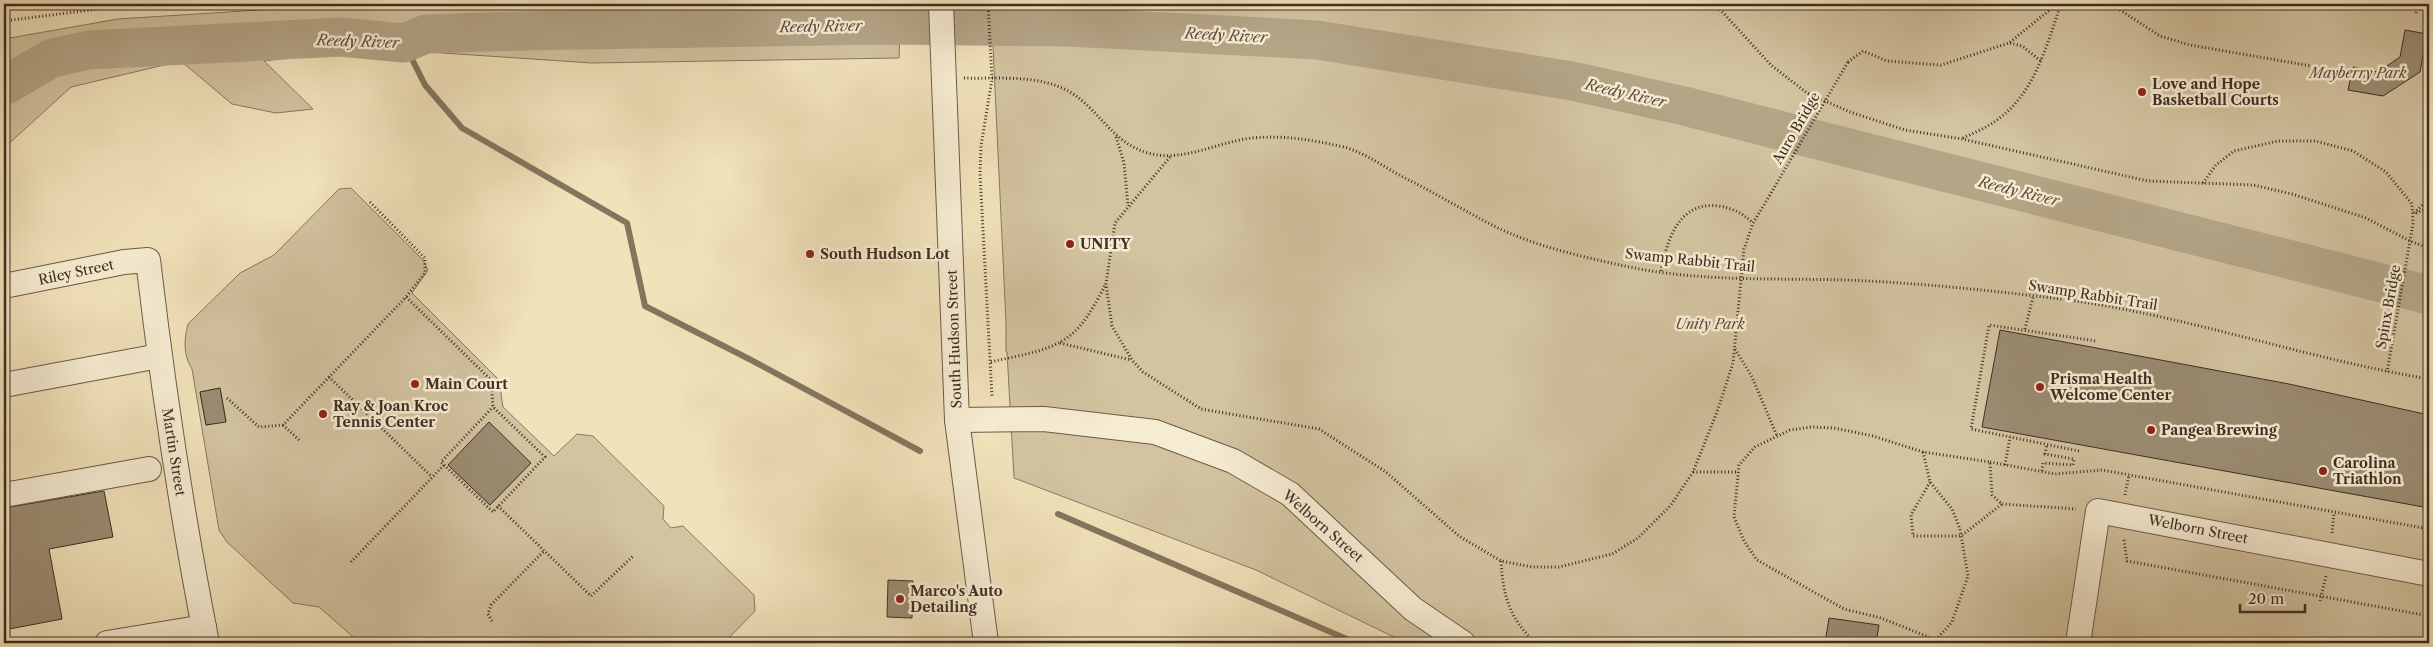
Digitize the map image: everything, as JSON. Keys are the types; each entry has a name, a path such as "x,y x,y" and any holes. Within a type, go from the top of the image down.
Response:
{"street":[{"name":"South Hudson Street","path":"941,8 957,420 986,643"},
{"name":"Riley Street","path":"4,286 124,262 148,260"},
{"name":"Martin Street","path":"148,260 159,356 206,635"},
{"path":"4,385 159,356"},
{"name":"Welborn Street","path":"957,420 1044,419 1155,432 1234,461 1290,494 1414,608 1463,643"},
{"path":"4,494 149,469"},
{"name":"Welborn Street","path":"2098,511 2429,574"},
{"path":"2078,643 2098,511"},
{"path":"111,643 206,635"}],"path":[{"path":"4,21 130,5 183,4"},
{"path":"988,4 992,79 981,146 980,174 992,398"},
{"path":"1715,4 1771,65 1806,93 1850,112 1905,130 1962,139 2148,181 2254,185 2292,194 2366,218 2412,242 2429,248"},
{"path":"2009,43 2057,4"},
{"path":"1962,139 1994,122 2021,98 2042,61 2061,4"},
{"path":"2111,4 2160,36 2190,45 2340,71"},
{"path":"2416,13 2418,4"},
{"path":"2009,43 2022,46 2042,61"},
{"name":"Auro Bridge","path":"1501,561 1532,566 1559,567 1612,554 1638,538 1671,504 1693,472 1717,412 1733,363 1744,249 1753,222 1848,62 1863,51 1887,61 1941,65 2009,43"},
{"name":"Swamp Rabbit Trail","path":"944,78 1031,80 1053,85 1071,93 1116,136 1139,150 1161,157 1260,138 1303,138 1350,149 1500,229 1534,242 1630,267 1742,278 1848,280 2072,301 2185,322 2387,372 2429,379"},
{"path":"1116,136 1124,163 1128,206"},
{"path":"2203,183 2216,166 2234,151 2278,141 2315,141 2353,151 2386,172 2412,204 2413,214"},
{"path":"1170,156 1115,222 1106,284 1112,326 1132,360 1143,372 1201,409 1319,429 1386,472 1460,536 1501,561 1503,589 1514,617 1536,643"},
{"path":"2413,214 2429,199"},
{"path":"227,398 259,427 283,425 406,297 425,273 425,258 370,202"},
{"path":"1661,271 1670,237 1680,220 1689,210 1710,205 1731,208 1753,222"},
{"path":"2413,214 2429,208"},
{"name":"Spinx Bridge","path":"2387,372 2412,242 2413,214"},
{"path":"991,362 1048,348 1058,343 1080,326 1106,284"},
{"path":"2025,329 2033,296"},
{"path":"406,297 492,380 493,407 545,457 493,512 441,462 493,407"},
{"path":"2079,451 1971,429 1989,325 2096,341"},
{"path":"1058,343 1132,360"},
{"path":"1734,349 1752,377 1777,436"},
{"path":"329,377 432,477"},
{"path":"283,425 299,440"},
{"path":"1923,452 1930,482 1952,509 1961,536 1968,579 1952,622 1935,642 1881,618 1844,609 1757,560 1744,541 1734,517 1739,465 1755,447 1790,430 1811,427 1834,428 1874,436 1923,452 2055,474 2102,470 2429,529"},
{"path":"2005,465 2010,437"},
{"path":"2042,471 2043,463 2073,465 2074,459 2045,454 2047,444"},
{"path":"1990,462 1992,495 2002,504 2098,511"},
{"path":"351,562 444,465"},
{"path":"1693,472 1738,472"},
{"path":"2124,502 2129,476"},
{"path":"1930,482 1911,515 1913,536 1961,536 2002,504"},
{"path":"498,506 591,596 633,556"},
{"path":"2331,537 2334,513"},
{"path":"2123,538 2128,552 2127,561 2429,616"},
{"path":"492,621 488,614 491,605 544,551"},
{"path":"2320,601 2326,573"}],"green space":[{"path":"354,4 901,4 899,58 592,63 368,48 264,61 313,109 276,113 232,104 181,61 71,87 4,148 4,39 118,19"},
{"name":"Unity Park","path":"991,4 2429,4 2429,643 1406,643 1256,570 1014,478 1006,352"},
{"name":"Ray & Joan Kroc Tennis Center","path":"351,188 423,260 428,270 412,293 499,380 503,407 554,456 577,434 593,436 664,506 663,519 671,528 683,526 754,595 755,611 724,643 360,643 319,607 293,603 227,542 219,530 192,369 186,353 185,341 188,324 240,273 274,255 339,189","holes":["220,388 226,421 206,425 200,392","531,463 490,505 448,465"]}],"building":[{"path":"2405,30 2427,34 2420,72 2383,96 2348,90 2353,67 2378,72 2400,57"},
{"path":"2000,330 2289,384 2429,415 2429,508 1982,427"},
{"path":"220,388 226,422 206,425 200,392"},
{"path":"489,422 531,463 490,505 448,465"},
{"path":"104,491 113,537 49,549 62,619 4,630 4,508"},
{"name":"Marco's Auto Detailing","path":"888,580 913,581 912,618 887,617"},
{"path":"1829,618 1879,625 1876,643 1825,643"}],"waterway":[{"name":"Reedy River","path":"4,86 52,58 89,50 340,37 404,43 426,34 887,25 1069,27 1317,40 1572,81 1684,106 2429,295"},
{"path":"404,43 425,85 462,128 627,223 645,306 753,361 920,451"},
{"path":"1058,514 1356,643"}],"place":[{"name":"Love and Hope Basketball Courts","path":"2142,92"},
{"name":"UNITY","path":"1070,244"},
{"name":"South Hudson Lot","path":"810,254"},
{"name":"Main Court","path":"415,384"},
{"name":"Prisma Health Welcome Center","path":"2040,387"},
{"name":"Ray & Joan Kroc Tennis Center","path":"323,414"},
{"name":"Pangea Brewing","path":"2151,430"},
{"name":"Carolina Triathlon","path":"2323,471"},
{"name":"Marco's Auto Detailing","path":"900,599"}],"park label":[{"name":"Mayberry Park","path":"2358,73"}]}
